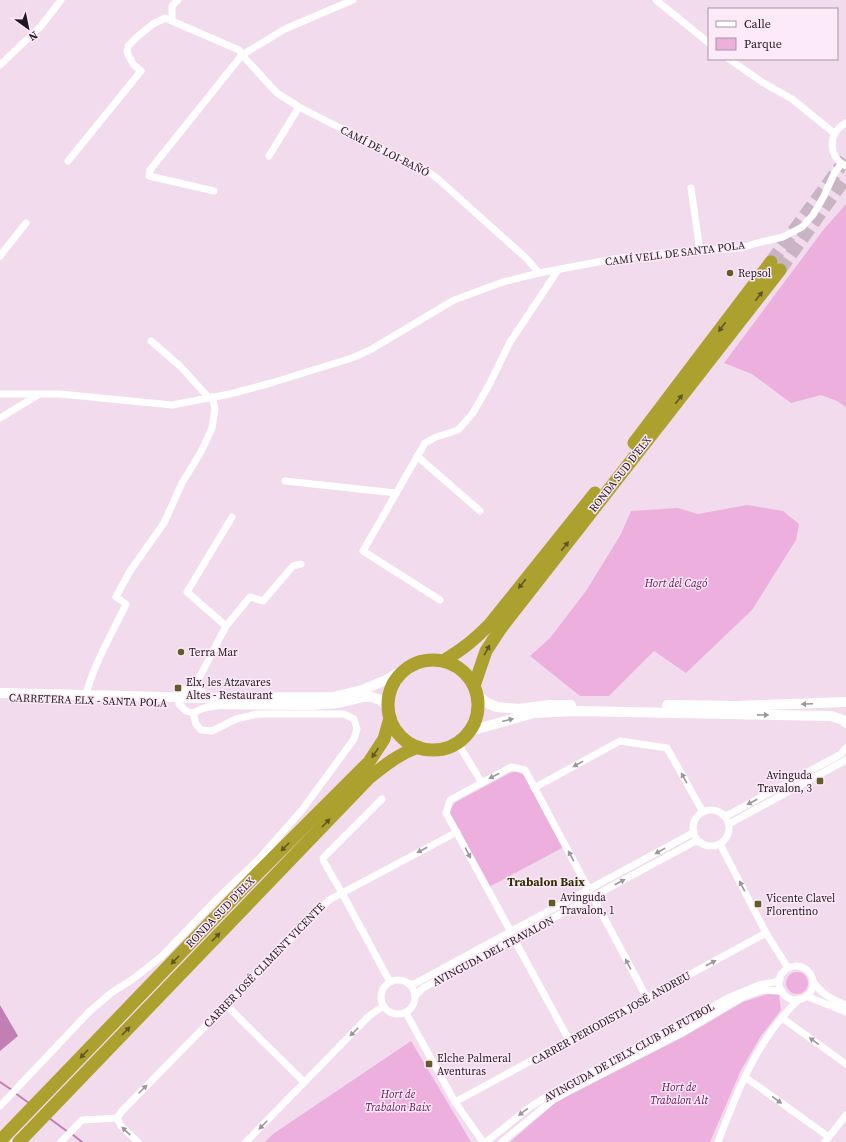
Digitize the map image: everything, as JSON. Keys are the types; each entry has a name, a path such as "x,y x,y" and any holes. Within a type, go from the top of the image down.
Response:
{"highway":[{"name":"RONDA SUD D'ELX","path":"442,661 464,648 490,624 775,266 501,628 486,651 476,690"},
{"path":"430,660 442,661 456,666 467,675 476,690 478,707 476,719 470,730 457,742 445,748 432,750 418,747 406,741 396,730 389,713 389,697 397,678 404,670 418,663 430,660"},
{"name":"RONDA SUD D'ELX","path":"0,1141 254,877 369,762 384,739 389,713"},
{"name":"RONDA SUD D'ELX","path":"19,1142 369,778 389,762 405,752 418,747"}],"main road":[{"name":"CARRETERA ELX - SANTA POLA","path":"0,697 158,701 206,698 333,697 362,690 386,680 404,670"},
{"path":"476,690 487,703 497,707 518,709 557,705 738,706 846,702"},
{"name":"CARRETERA ELX - SANTA POLA","path":"0,693 86,695 179,700 231,705 313,705 338,703 364,697 372,697 380,700 389,713"},
{"path":"470,730 534,714 577,710 831,716 843,720 846,723"}],"street":[{"path":"0,65 40,26 61,0"},
{"path":"68,161 141,71 133,64 127,52 128,46 153,24 165,18 172,21 172,6 178,0"},
{"path":"214,191 149,176 150,170 242,55 285,28 353,0"},
{"path":"656,0 708,42"},
{"name":"CAMÍ DE LOI-BAÑÓ","path":"172,21 239,50 277,93 299,107 396,157 426,170 438,179 527,260 539,273"},
{"path":"730,60 762,82 792,100 834,133"},
{"path":"270,156 299,107"},
{"path":"844,165 833,153 831,146 834,133 839,127 846,123"},
{"name":"CAMÍ VELL DE SANTA POLA","path":"0,418 38,395 66,394 172,405 211,398 271,383 352,358 370,350 454,300 503,282 539,273 614,259 656,254 741,248 784,237 802,227 813,215 834,174 844,165"},
{"path":"691,188 700,251"},
{"path":"0,256 26,223"},
{"path":"440,600 363,551 424,443 436,437 458,430 473,413 490,383 510,342 558,270"},
{"path":"86,695 88,685 126,604 116,597 118,592 130,571 164,523 182,483 201,452 212,428 215,409 211,398 180,366 151,341"},
{"path":"0,394 38,395"},
{"path":"417,456 480,511"},
{"path":"285,481 396,493"},
{"path":"226,626 187,592 232,517"},
{"path":"195,686 226,626 250,597 263,601 293,566 301,564"},
{"path":"206,698 200,689 195,686 187,687 179,700 186,711 193,713 204,708 231,705"},
{"path":"1,1105 89,1012 111,993 133,979 161,957 218,898 258,860 302,810 354,740 357,729 354,719 344,714 318,713 258,714 236,719 212,730 201,730 196,724 193,713"},
{"path":"534,788 620,741 667,748 703,812"},
{"path":"457,742 482,783"},
{"path":"723,815 728,815 841,754 846,748"},
{"path":"729,824 846,760"},
{"path":"511,932 446,813 450,800 511,767 524,770 647,998"},
{"path":"382,799 324,858 324,862 390,982"},
{"path":"708,810 716,810 723,815 729,824 729,832 727,837 720,844 714,846 708,845 700,842 696,838 694,831 696,820 703,812 708,810"},
{"name":"AVINGUDA DEL TRAVALON","path":"415,996 424,988 514,939 694,831"},
{"name":"CARRER JOSÉ CLIMENT VICENTE","path":"117,1118 122,1110 329,900 456,832"},
{"name":"AVINGUDA DEL TRAVALON","path":"409,984 414,984 511,932 591,894 694,842 700,842"},
{"path":"720,844 766,933 788,968"},
{"name":"CARRER PERIODISTA JOSÉ ANDREU","path":"455,1102 766,933"},
{"path":"514,939 569,1040"},
{"path":"718,1142 730,1110 761,1047 782,1018 803,997 811,990 813,982 812,975 808,970 795,966 788,968 783,972 780,979 780,985 782,991 788,997 793,999 803,997 846,1012"},
{"name":"AVINGUDA DE L'ELX CLUB DE FUTBOL","path":"486,1142 530,1107 560,1088 641,1046 728,998 748,989 775,982 780,979"},
{"path":"401,980 409,984 414,990 415,996 413,1006 406,1013 395,1014 388,1011 383,1006 381,999 381,993 385,986 390,982 401,980"},
{"path":"813,982 820,991 830,999 846,1005"},
{"name":"AVINGUDA DE L'ELX CLUB DE FUTBOL","path":"502,1142 553,1100 682,1033 743,997 763,990 782,991"},
{"path":"782,1018 788,997"},
{"path":"226,1005 304,1082"},
{"path":"246,1142 368,1018 383,1006"},
{"path":"406,1013 455,1102 483,1142"},
{"path":"782,1018 846,1064"},
{"path":"745,1077 827,1139 846,1115"},
{"path":"61,1142 82,1120 117,1118 120,1126 138,1142"}],"green space":[{"path":"846,204 846,407 837,401 821,395 791,403 752,374 724,363 824,229"},
{"name":"Hort del Cagó","path":"747,505 783,511 799,524 796,540 752,610 686,673 654,651 609,696 580,696 530,656 550,638 586,591 621,534 631,511 678,508 698,514"},
{"path":"517,771 524,775 564,847 489,887 450,815 450,811 456,802 510,773"},
{"path":"797,972 805,975 808,983 805,991 797,994 789,991 786,983 789,975"},
{"name":"Hort de Trabalon Alt","path":"768,994 779,995 781,1010 761,1036 741,1070 710,1142 510,1142 556,1102 685,1036 743,1002"},
{"name":"Hort de Trabalon Baix","path":"411,1041 471,1142 265,1142 273,1134"}],"shaded area":[{"path":"0,1005 18,1036 0,1051"}],"waterway":[{"path":"0,1082 12,1090"},
{"path":"15,1093 29,1103"},
{"path":"49,1118 68,1132"},
{"path":"72,1134 82,1142"}],"tunnel":[{"path":"771,262 846,159"},
{"path":"780,270 846,177"}],"place":[{"name":"Repsol","path":"730,273"},
{"name":"Terra Mar","path":"181,652"},
{"name":"Elx, les Atzavares Altes - Restaurant","path":"178,688"},
{"name":"Avinguda Travalon, 3","path":"820,781"},
{"name":"Avinguda Travalon, 1","path":"552,903"},
{"name":"Vicente Clavel Florentino","path":"758,904"},
{"name":"Elche Palmeral Aventuras","path":"429,1064"}],"district":[{"name":"Trabalon Baix","path":"546,882"}]}
